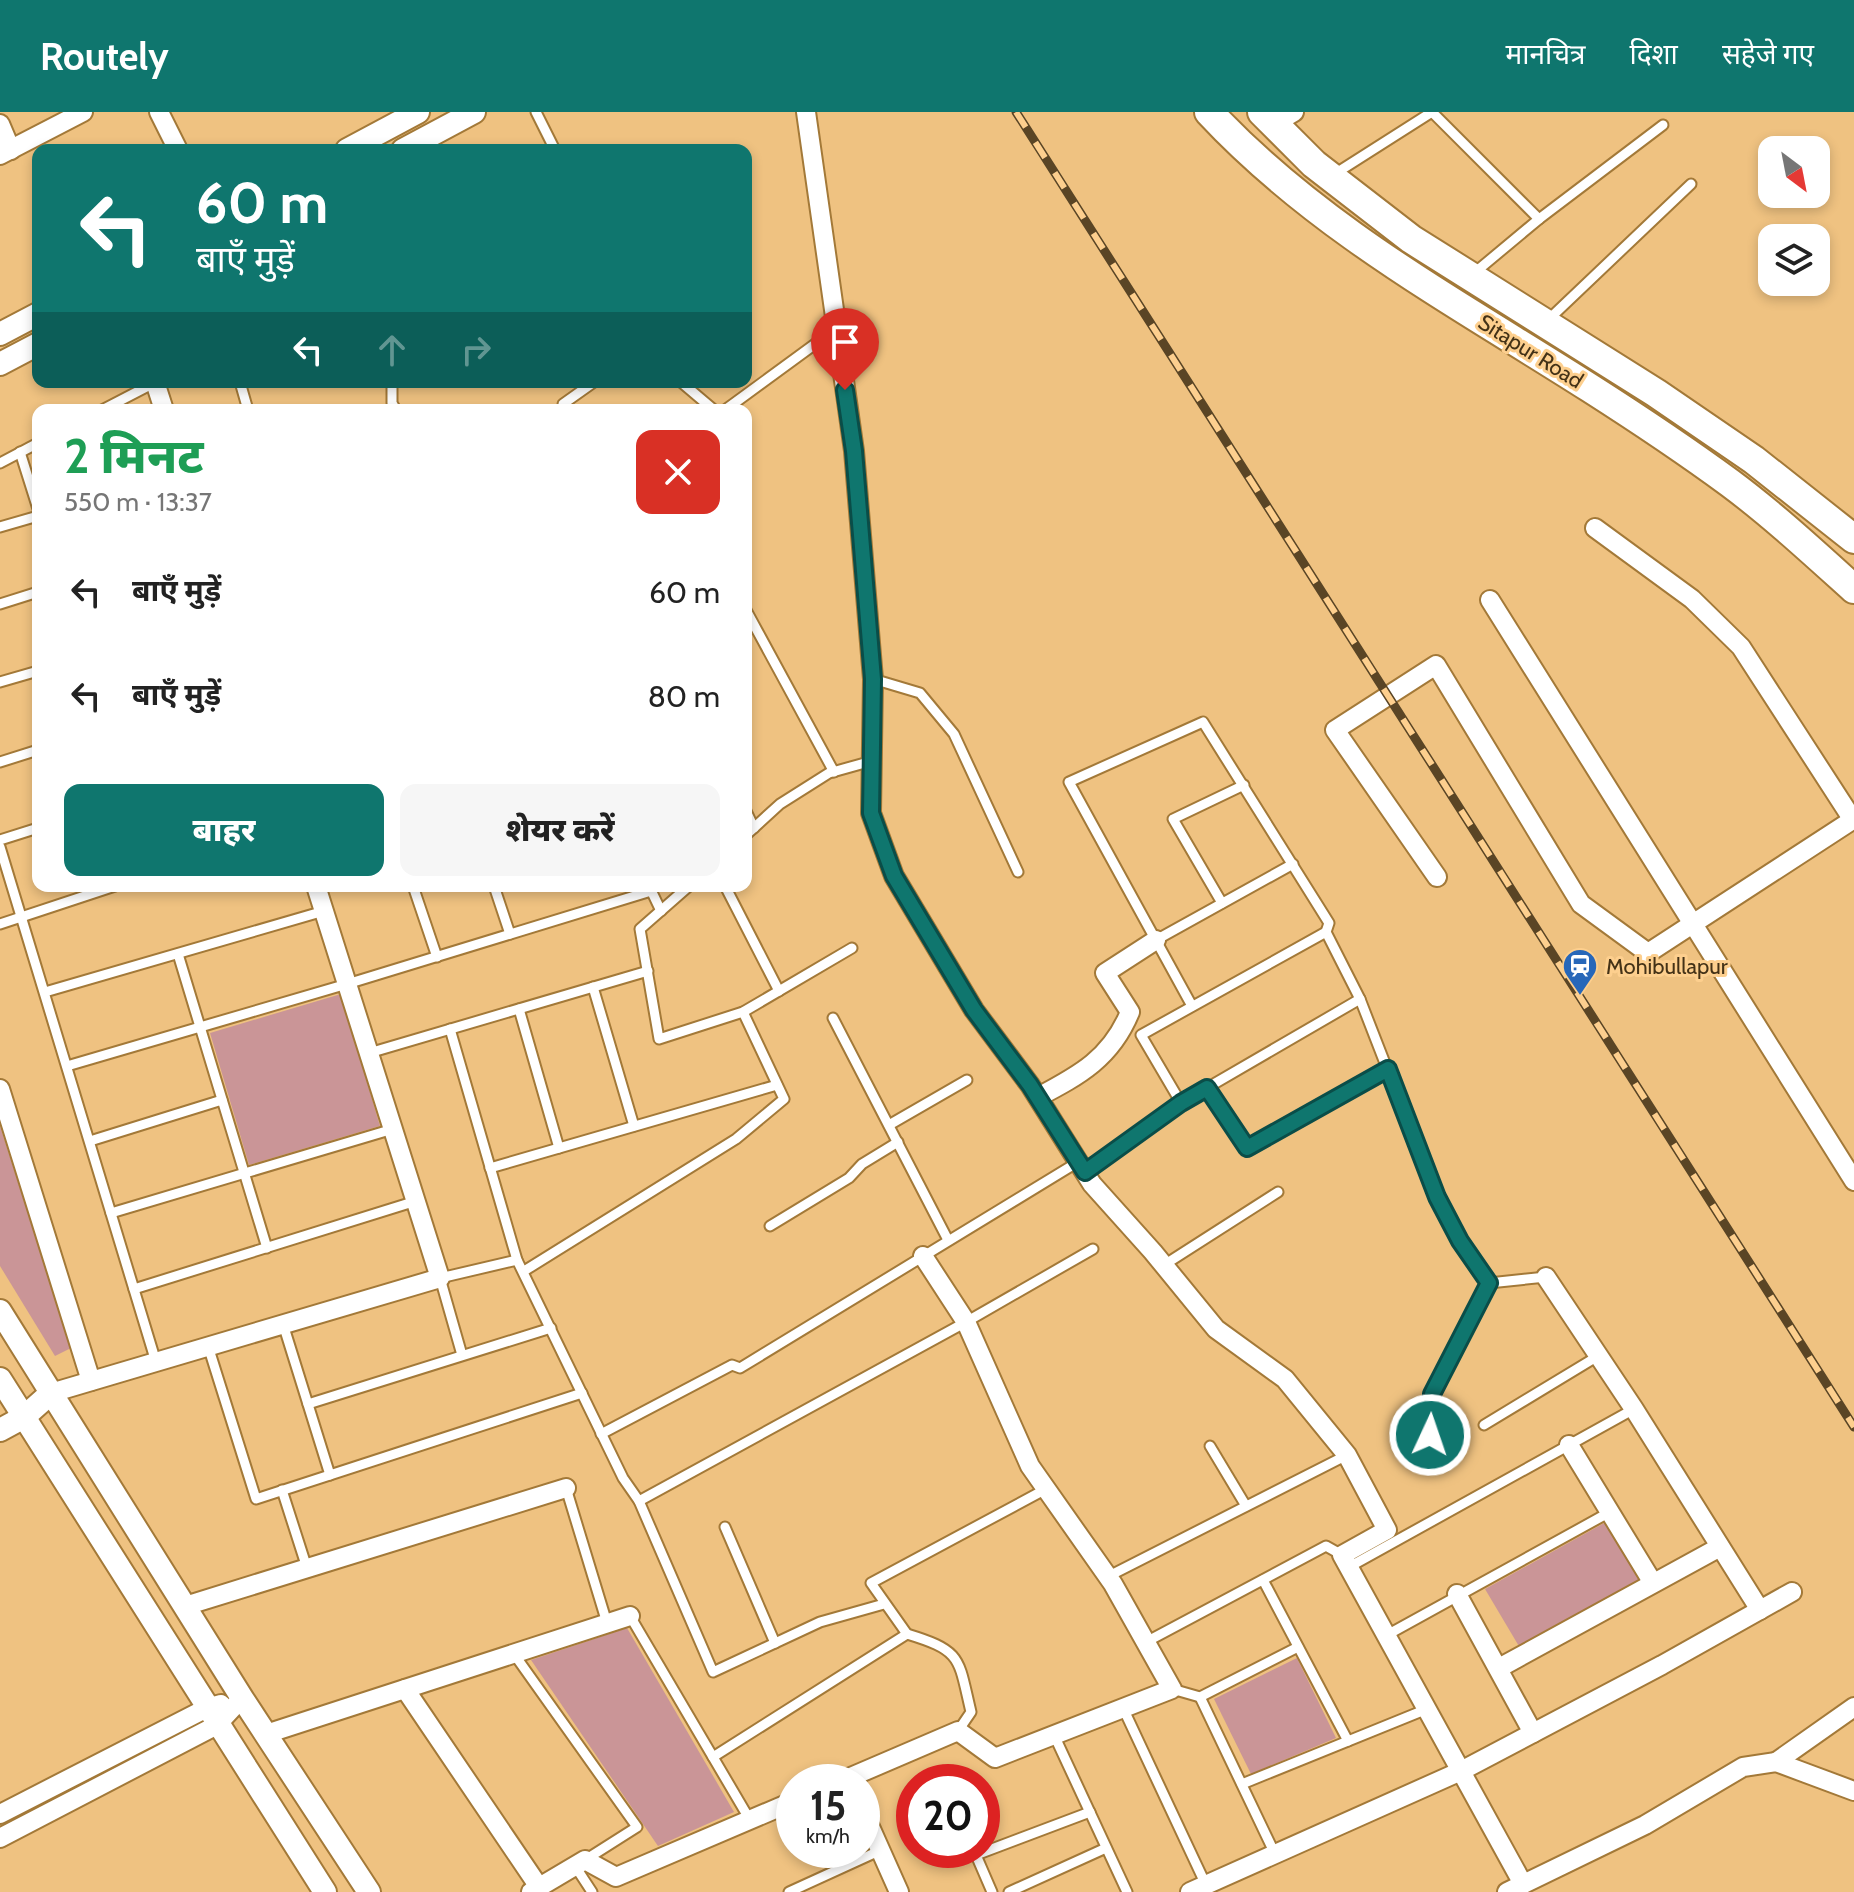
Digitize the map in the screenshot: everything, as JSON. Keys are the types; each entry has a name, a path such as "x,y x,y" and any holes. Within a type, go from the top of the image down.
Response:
{"main road":[{"name":"Sitapur Road","path":"1209,112 1239,144 1329,220 1424,286 1591,389 1731,484 1854,589"},
{"name":"Sitapur Road","path":"1277,116 1314,164 1411,239 1656,393 1754,460 1854,539"}],"street":[{"path":"0,124 5,152 83,112"},
{"path":"159,112 175,144"},
{"path":"358,144 418,112"},
{"path":"414,144 474,112"},
{"path":"806,112 854,451 873,679 871,813 894,876 974,1010 1038,1097 1092,1184 1216,1329 1285,1379 1347,1455 1387,1530 1346,1561 1461,1771 1515,1888 1645,1825 1743,1767 1776,1762 1854,1707"},
{"path":"0,334 32,317"},
{"path":"0,364 32,347"},
{"path":"1437,877 1335,730 1436,665 1581,904 1648,953 1854,820 1741,647 1692,599 1595,528"},
{"path":"1490,600 1854,1181"},
{"path":"3,1391 51,1393 440,1278 318,892"},
{"path":"1038,1097 1069,1081 1102,1058 1121,1034 1130,1012 1105,973 1156,940"},
{"path":"2,1101 91,1381"},
{"path":"880,1766 958,1731 995,1758 1172,1689 1107,1577 1030,1466 966,1322 923,1256"},
{"path":"1546,1277 1634,1409 1760,1610"},
{"path":"0,1311 242,1698 369,1892"},
{"path":"3,1391 24,1417 325,1892"},
{"path":"0,1430 24,1417 51,1393"},
{"path":"1569,1445 1653,1583"},
{"path":"185,1606 566,1488"},
{"path":"1499,1668 1720,1547"},
{"path":"1198,1888 1461,1771 1792,1592"},
{"path":"1457,1594 1533,1733"},
{"path":"266,1734 630,1616"},
{"path":"405,1689 535,1890 580,1863 616,1877 776,1809"},
{"path":"0,1838 242,1698"},
{"path":"0,1814 212,1716"},
{"path":"1776,1762 1854,1791"},
{"path":"881,1850 899,1892"}],"lane":[{"path":"536,112 552,144"},
{"path":"1330,177 1432,112 1539,219"},
{"path":"1470,276 1663,125"},
{"path":"1545,324 1691,184"},
{"path":"733,404 837,328"},
{"path":"113,404 144,388"},
{"path":"563,404 586,388"},
{"path":"688,388 707,404"},
{"path":"0,463 32,446"},
{"path":"20,452 32,490"},
{"path":"0,527 32,518"},
{"path":"0,604 32,594"},
{"path":"752,621 834,772"},
{"path":"0,682 32,673"},
{"path":"873,679 920,693 954,734 1018,872"},
{"path":"1181,1103 1141,1035 1326,932 1329,923 1203,722 1069,782 1192,1006"},
{"path":"0,762 32,752"},
{"path":"752,830 780,804 834,772 872,761"},
{"path":"1222,903 1173,819 1244,785"},
{"path":"0,840 32,830"},
{"path":"0,847 156,1362"},
{"path":"1156,940 1293,864"},
{"path":"0,924 96,892"},
{"path":"415,892 437,957"},
{"path":"496,892 510,934"},
{"path":"67,1066 437,957 638,892"},
{"path":"652,892 661,911"},
{"path":"682,892 640,929 659,1039 743,1012 852,948"},
{"path":"728,892 779,991"},
{"path":"45,992 324,911"},
{"path":"1326,932 1360,999 1437,1197 1460,1241 1489,1283"},
{"path":"178,954 267,1248"},
{"path":"369,1053 648,971"},
{"path":"593,987 634,1126"},
{"path":"601,1434 732,1365 740,1368 948,1240 1081,1167 1181,1103 1360,999"},
{"path":"519,1009 559,1148"},
{"path":"524,1271 736,1139 784,1099 743,1012"},
{"path":"833,1018 948,1240"},
{"path":"450,1029 517,1260 623,1478 639,1501 713,1672 820,1622 884,1604"},
{"path":"1207,1088 1247,1148 1388,1069"},
{"path":"889,1125 967,1080"},
{"path":"490,1168 777,1085"},
{"path":"90,1141 222,1100"},
{"path":"111,1213 393,1129"},
{"path":"770,1226 849,1178 862,1164 898,1142"},
{"path":"1164,1265 1278,1192"},
{"path":"134,1289 416,1201"},
{"path":"639,1501 1093,1249"},
{"path":"462,1355 440,1278 517,1260"},
{"path":"1489,1283 1546,1277"},
{"path":"1410,1462 1430,1435 1432,1394 1489,1283"},
{"path":"283,1324 330,1475"},
{"path":"308,1404 551,1328"},
{"path":"208,1346 256,1499 582,1393"},
{"path":"1484,1425 1598,1356"},
{"path":"1146,1642 1326,1546 1346,1561 1634,1409"},
{"path":"1210,1446 1246,1506"},
{"path":"1107,1577 1347,1455"},
{"path":"566,1488 607,1623"},
{"path":"958,1731 971,1712 959,1661 939,1643 907,1634 871,1583 1046,1489"},
{"path":"282,1490 307,1568"},
{"path":"1387,1635 1610,1512"},
{"path":"725,1527 775,1643"},
{"path":"1263,1580 1348,1741"},
{"path":"630,1616 750,1820"},
{"path":"713,1757 907,1634"},
{"path":"1172,1689 1200,1697 1298,1647"},
{"path":"514,1654 637,1827 580,1863 592,1892"},
{"path":"1200,1697 1275,1854"},
{"path":"1123,1708 1198,1888"},
{"path":"1242,1784 1427,1709"},
{"path":"1054,1735 1127,1892"},
{"path":"992,1892 976,1855 1090,1812"},
{"path":"1009,1892 1106,1848"},
{"path":"789,1892 813,1887 881,1850"}],"shaded area":[{"path":"341,994 380,1126 249,1165 210,1033"},
{"path":"0,1126 71,1348 55,1356 0,1266"},
{"path":"1606,1522 1640,1581 1520,1648 1485,1589"},
{"path":"627,1628 734,1812 658,1846 531,1660"},
{"path":"1297,1658 1336,1738 1251,1774 1214,1699"}],"railway":[{"path":"1016,112 1854,1427"}],"place":[{"name":"Mohibullapur","path":"1580,997"}],"route":[{"path":"845,390 854,451 873,679 871,813 894,876 974,1010 1030,1085 1085,1172 1207,1088 1247,1148 1388,1069 1437,1197 1460,1241 1489,1283 1432,1394 1430,1435"}]}
